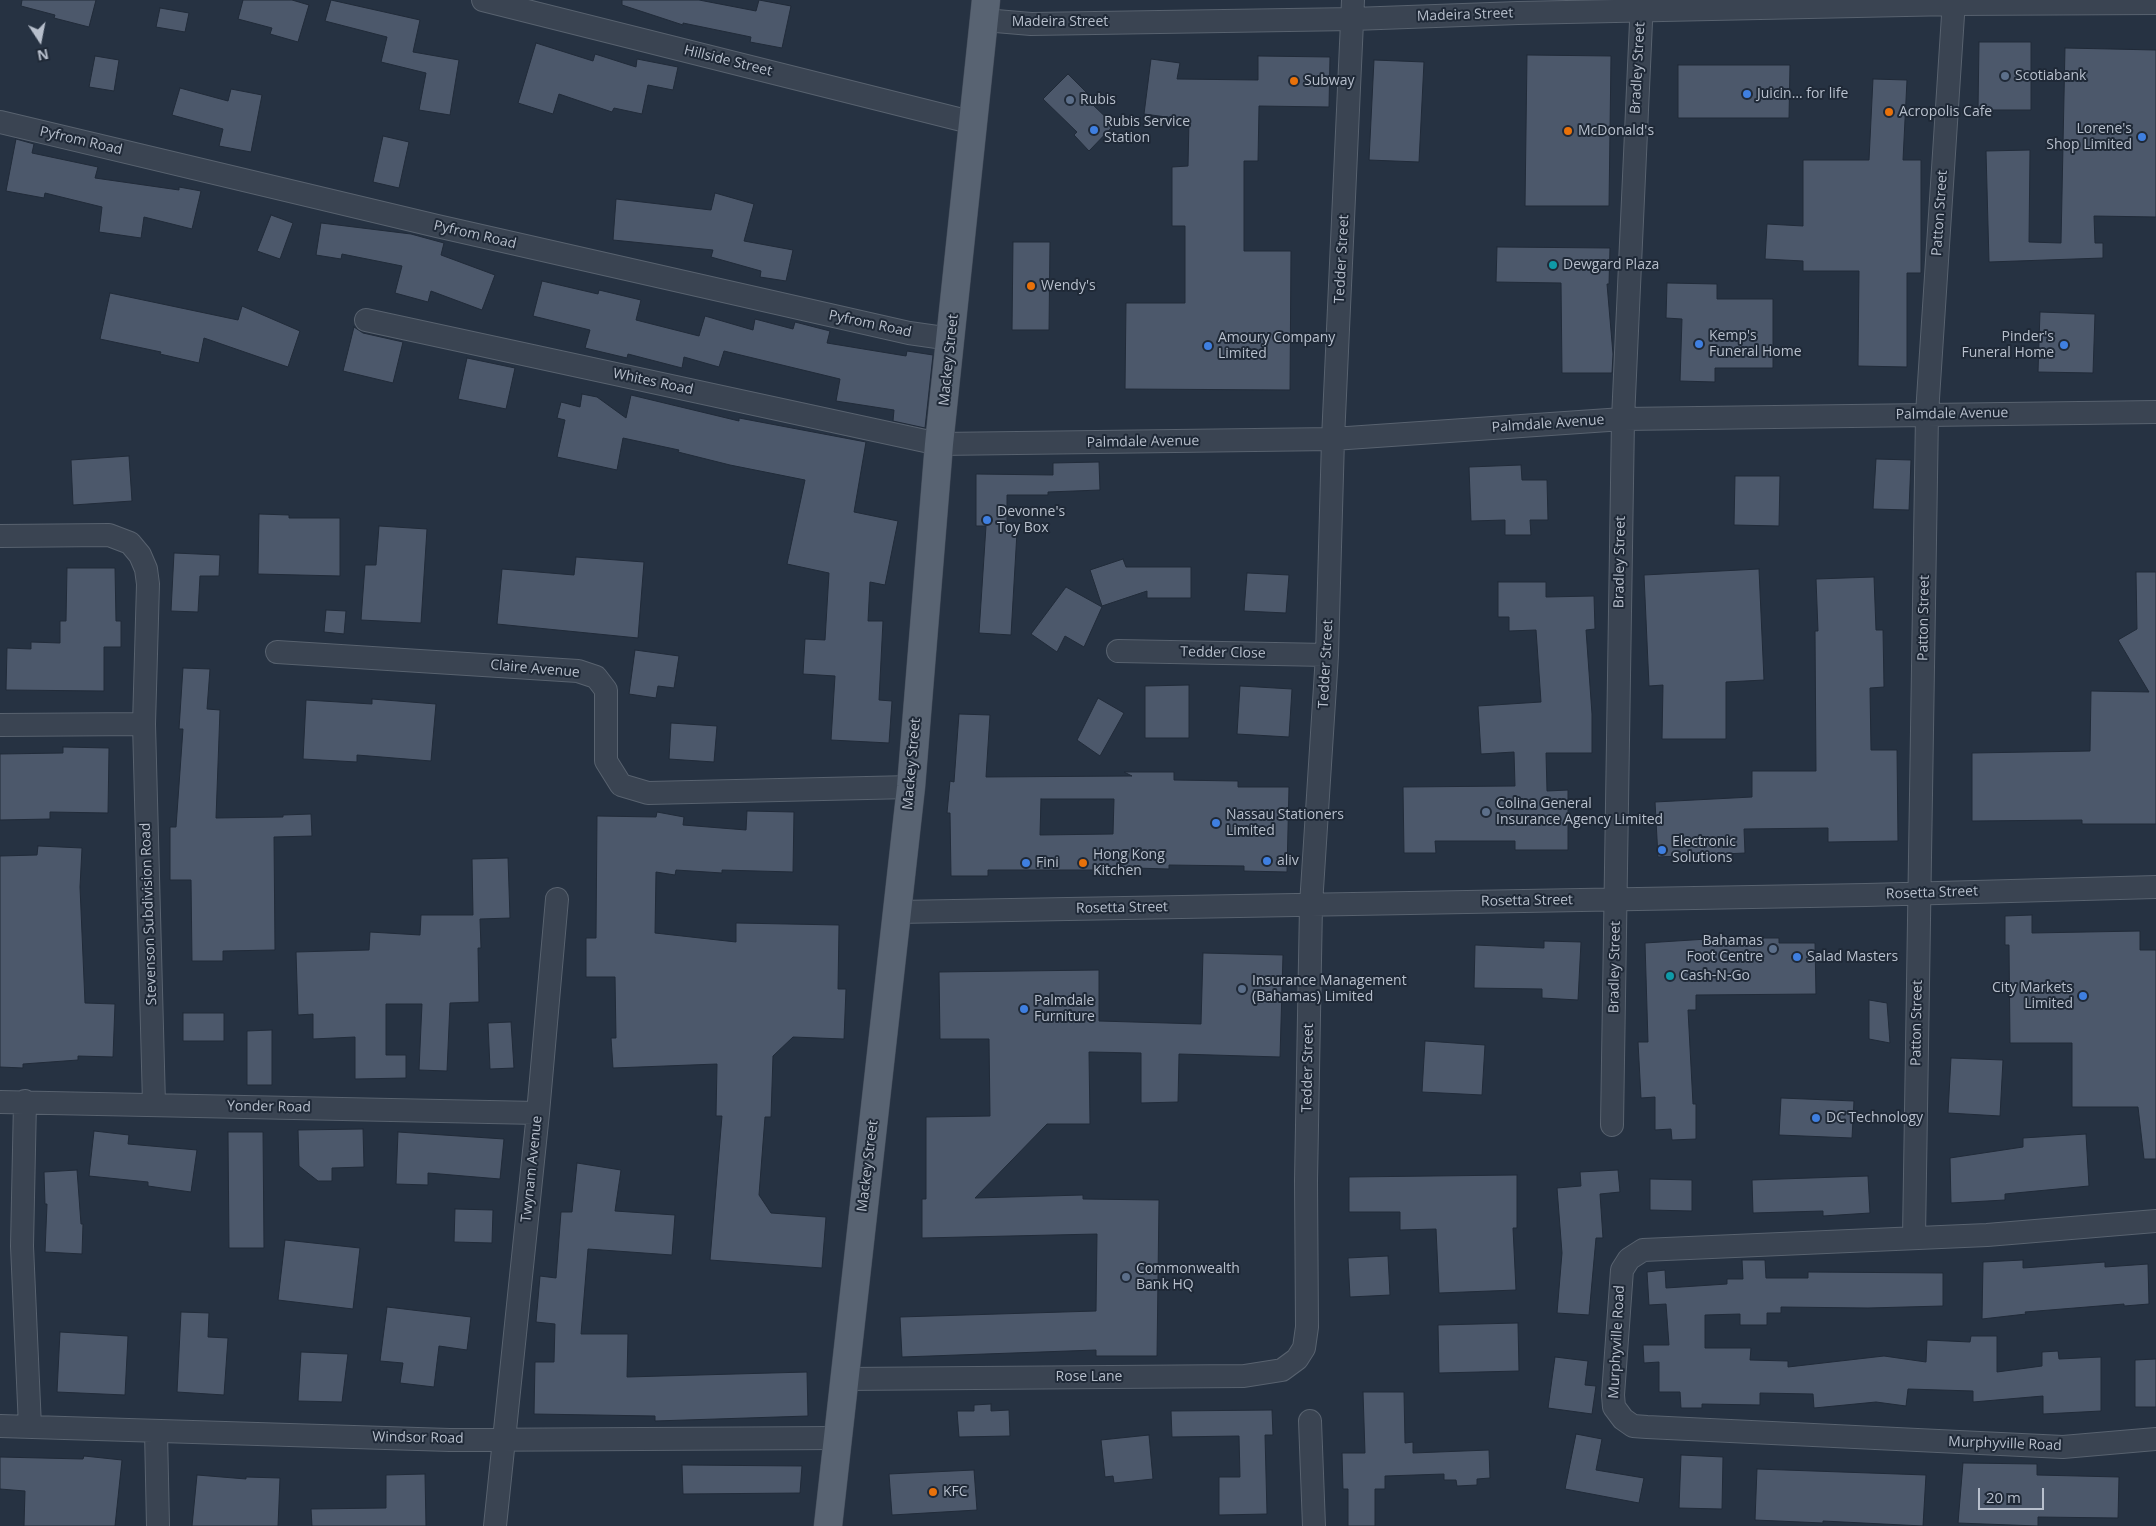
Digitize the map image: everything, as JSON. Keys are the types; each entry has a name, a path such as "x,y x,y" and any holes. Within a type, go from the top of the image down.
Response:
{"main road":[{"name":"Mackey Street","path":"828,1526 843,1379 911,787 939,444 952,340 985,10"}],"street":[{"name":"Hillside Street","path":"483,0 974,123"},
{"name":"Madeira Street","path":"985,10 1030,24 1353,9 1954,2 2156,3"},
{"name":"Patton Street","path":"1914,1237 1927,414 1954,2"},
{"name":"Bradley Street","path":"1612,1125 1623,419 1641,5"},
{"name":"Tedder Street","path":"1307,1327 1306,1181 1311,905 1327,655 1333,439 1353,9"},
{"name":"Pyfrom Road","path":"0,122 447,228 909,333 952,340"},
{"name":"Whites Road","path":"366,320 939,444"},
{"name":"Palmdale Avenue","path":"939,444 1333,439 1623,419 2156,412"},
{"name":"Stevenson Subdivision Road","path":"0,536 109,535 130,543 140,555 146,569 148,584 144,724 154,1104"},
{"name":"Tedder Close","path":"1118,651 1327,655"},
{"name":"Claire Avenue","path":"277,652 578,671 596,677 606,690 606,761 621,785 648,794 911,787"},
{"path":"0,725 144,724"},
{"name":"Rosetta Street","path":"897,912 2156,887"},
{"name":"Twynam Avenue","path":"495,1526 538,1113 556,899"},
{"path":"26,1101 22,1246 30,1427"},
{"name":"Yonder Road","path":"0,1102 26,1101 538,1113"},
{"name":"Murphyville Road","path":"2156,1221 1987,1235 1643,1250 1630,1259 1622,1270 1619,1284 1613,1395 1614,1407 1622,1419 1633,1426 2062,1446 2156,1439"},
{"name":"Rose Lane","path":"843,1379 1244,1376 1282,1370 1297,1359 1304,1348 1307,1327"},
{"path":"1310,1422 1314,1526"},
{"name":"Windsor Road","path":"0,1426 450,1440 504,1438 598,1440 837,1438"},
{"path":"156,1431 158,1526"}],"building":[{"path":"22,0 96,0 89,27 54,18 55,15 21,6"},
{"path":"243,0 292,0 309,5 298,42 270,34 272,28 238,19"},
{"path":"331,0 420,20 413,52 459,60 450,115 419,110 426,73 381,62 387,37 325,21"},
{"path":"622,0 699,0 756,11 759,0 791,6 782,48 750,42 751,37 683,23 683,25 622,5"},
{"path":"160,8 189,13 185,32 156,27"},
{"name":"Scotiabank","path":"1979,42 2031,42 2031,110 1978,110"},
{"path":"536,43 593,61 595,54 636,67 637,59 678,67 673,90 648,85 642,114 614,108 612,112 559,94 553,114 518,103"},
{"path":"2065,48 2156,50 2156,217 2094,216 2095,243 2103,243 2103,258 1989,262 1986,151 2030,150 2029,242 2061,243"},
{"name":"McDonald's","path":"1527,55 1611,56 1609,206 1525,206"},
{"path":"95,56 119,60 114,91 89,87"},
{"path":"1258,56 1330,57 1329,107 1259,106 1258,161 1244,161 1244,251 1291,251 1290,390 1125,389 1126,303 1185,303 1185,226 1172,226 1172,167 1188,166 1189,120 1144,114 1151,59 1180,63 1177,79 1258,80"},
{"path":"1374,60 1424,62 1419,162 1369,160"},
{"path":"1678,65 1790,65 1789,118 1678,118"},
{"path":"1068,74 1096,102 1093,105 1114,125 1089,151 1074,135 1077,132 1043,99"},
{"path":"1873,79 1907,80 1903,160 1921,160 1921,273 1907,273 1907,367 1858,366 1859,271 1803,271 1803,261 1765,259 1767,224 1803,226 1803,160 1869,160"},
{"path":"180,88 228,101 231,89 262,95 251,152 219,146 223,129 172,115"},
{"path":"383,136 409,142 399,188 373,182"},
{"path":"16,139 34,144 32,153 98,167 95,178 179,190 179,187 201,191 192,229 144,217 141,238 99,232 102,207 45,193 44,198 6,191"},
{"path":"715,193 754,204 744,241 793,250 786,281 760,277 761,271 711,257 713,250 613,240 616,199 711,210"},
{"path":"271,215 293,223 280,259 257,251"},
{"path":"321,223 411,234 444,243 441,255 495,275 482,310 431,291 428,302 395,293 402,266 342,254 341,259 316,255"},
{"name":"Wendy's","path":"1013,242 1050,242 1049,330 1012,330"},
{"path":"1497,247 1610,248 1609,284 1607,284 1613,354 1612,373 1562,373 1561,283 1496,282"},
{"path":"542,281 598,294 599,290 641,300 636,320 699,336 705,316 753,330 755,319 793,329 795,322 830,331 827,343 906,356 907,351 933,355 925,428 893,421 894,410 836,401 840,379 724,351 719,367 684,357 682,368 628,354 627,358 585,348 590,330 533,316"},
{"path":"1667,283 1717,284 1717,299 1773,299 1773,368 1715,368 1715,382 1680,381 1682,319 1666,318"},
{"path":"110,293 238,320 242,306 300,331 288,367 204,338 199,363 160,354 161,352 100,339"},
{"path":"2040,312 2095,314 2093,373 2038,372"},
{"path":"354,327 363,333 403,342 393,383 343,371"},
{"path":"467,358 515,368 506,409 458,399"},
{"path":"582,394 597,397 626,418 631,395 739,421 739,418 866,442 854,512 898,521 885,585 870,582 868,621 883,621 879,700 892,701 889,743 831,740 835,676 803,674 805,639 825,640 829,573 787,564 805,480 730,465 678,452 679,450 623,438 617,470 557,457 565,420 557,418 561,402 580,407"},
{"path":"129,456 132,501 73,505 71,460"},
{"path":"1876,459 1911,460 1909,510 1873,509"},
{"path":"1099,462 1100,490 1048,492 1048,495 1007,495 1007,532 1017,532 1011,635 979,633 986,526 976,526 976,474 1053,475 1053,463"},
{"path":"1521,465 1522,480 1547,480 1548,520 1530,520 1531,535 1505,535 1505,520 1471,521 1469,467"},
{"path":"1735,476 1780,476 1779,526 1734,525"},
{"path":"259,514 289,515 289,518 340,518 340,576 258,574"},
{"path":"379,526 427,529 421,623 361,620 365,565 376,565"},
{"path":"174,553 220,555 219,576 200,576 198,612 171,611"},
{"path":"576,557 644,562 638,638 497,624 502,569 574,575"},
{"path":"1123,559 1126,567 1191,567 1191,598 1147,598 1147,591 1102,606 1090,570"},
{"path":"67,568 115,568 116,621 121,621 121,647 104,647 104,691 6,690 7,648 31,649 31,642 60,643 60,621 66,621"},
{"path":"1759,569 1764,680 1726,682 1726,739 1662,739 1663,685 1649,686 1644,575"},
{"path":"2136,572 2156,572 2156,824 2082,824 2082,820 1972,821 1972,753 2090,751 2091,691 2149,692 2118,640 2137,629"},
{"path":"1247,573 1289,575 1286,613 1244,611"},
{"path":"1874,577 1876,630 1883,630 1884,687 1870,688 1871,750 1897,750 1898,841 1828,842 1828,828 1744,829 1745,853 1658,857 1655,802 1752,797 1752,771 1816,771 1815,631 1818,631 1816,579"},
{"path":"1498,582 1546,582 1546,597 1594,596 1595,629 1586,630 1592,714 1592,753 1546,753 1547,791 1568,790 1568,850 1515,850 1515,841 1435,841 1436,853 1404,853 1403,787 1515,786 1514,752 1481,754 1478,706 1541,702 1536,630 1509,631 1509,617 1498,617"},
{"path":"1066,587 1102,607 1084,647 1065,636 1057,652 1031,634"},
{"path":"326,610 346,611 344,634 324,632"},
{"path":"635,650 679,656 674,688 658,686 656,698 629,694"},
{"path":"183,668 210,669 207,709 220,710 216,818 283,817 283,815 311,814 312,836 274,837 275,950 223,951 223,961 192,961 191,880 170,880 170,827 176,827 183,729 179,729"},
{"path":"1189,685 1189,738 1145,738 1145,686"},
{"path":"1240,686 1292,689 1289,737 1237,734"},
{"path":"1098,698 1124,713 1100,756 1077,740"},
{"path":"372,699 436,704 431,761 357,755 357,762 303,759 306,700 372,704"},
{"path":"959,714 990,715 986,777 1132,776 1124,772 1174,772 1174,780 1238,781 1238,787 1289,787 1287,872 1244,871 1244,866 1169,865 1169,869 1100,867 1100,870 988,870 988,876 951,876 950,813 947,813 950,781 954,782","holes":["1041,799 1114,799 1113,834 1040,835"]},
{"path":"671,723 717,726 714,762 669,759"},
{"path":"63,747 109,748 108,813 50,812 50,819 0,820 0,754 63,753"},
{"path":"747,811 794,812 793,872 722,870 722,873 676,870 675,875 656,872 655,933 736,942 736,923 839,925 838,989 846,989 844,1039 793,1037 773,1056 771,1117 765,1117 759,1195 771,1213 826,1217 822,1268 710,1260 722,1116 716,1116 717,1064 613,1068 611,1038 616,1038 615,977 586,977 586,938 596,938 597,816 656,817 657,812 684,817 683,825 746,830"},
{"path":"38,846 82,848 80,887 85,1003 115,1004 113,1057 78,1056 78,1060 23,1064 23,1068 0,1067 0,856 37,855"},
{"path":"508,858 510,918 480,919 481,948 478,948 479,1002 450,1003 447,1071 419,1070 422,1004 386,1004 386,1055 406,1055 406,1078 355,1079 355,1037 313,1039 313,1014 298,1015 296,952 369,950 370,932 420,935 421,915 473,915 472,859"},
{"name":"City Markets Limited","path":"2032,915 2032,933 2140,931 2140,950 2156,950 2156,1159 2144,1159 2138,1107 2072,1107 2072,1043 2010,1043 2009,945 2005,945 2005,916"},
{"path":"1723,938 1779,938 1779,943 1815,943 1816,994 1696,995 1696,1010 1688,1010 1693,1104 1696,1104 1696,1139 1672,1140 1671,1129 1655,1130 1655,1097 1641,1098 1638,1042 1648,1042 1645,943"},
{"path":"1544,941 1581,942 1578,1000 1542,998 1542,989 1474,988 1475,945 1544,948"},
{"path":"1203,953 1283,955 1280,1057 1179,1054 1178,1102 1141,1103 1141,1053 1089,1052 1090,1124 1047,1124 975,1198 1083,1195 1083,1199 1159,1200 1157,1356 1096,1356 1096,1350 902,1357 900,1317 1096,1311 1097,1234 922,1238 922,1199 926,1199 926,1117 990,1116 989,1039 940,1039 939,972 1099,970 1099,1021 1201,1024"},
{"path":"1869,1000 1887,1003 1890,1043 1869,1039"},
{"path":"183,1013 224,1013 224,1041 183,1041"},
{"path":"511,1022 514,1068 490,1069 488,1023"},
{"path":"272,1030 272,1085 247,1085 247,1031"},
{"path":"1425,1041 1485,1045 1482,1095 1422,1092"},
{"path":"1951,1058 2003,1060 2000,1116 1948,1113"},
{"name":"DC Technology","path":"1781,1098 1854,1101 1852,1138 1779,1135"},
{"path":"363,1129 364,1167 332,1168 332,1181 318,1181 299,1166 298,1130"},
{"path":"94,1131 129,1135 128,1144 197,1150 191,1192 148,1186 148,1182 89,1176"},
{"path":"228,1132 263,1132 264,1248 229,1248"},
{"path":"398,1132 504,1139 500,1179 428,1173 428,1185 396,1184"},
{"path":"2086,1134 2089,1186 2005,1194 2005,1200 1951,1203 1950,1158 2023,1147 2023,1138"},
{"path":"577,1163 621,1170 615,1211 675,1215 672,1255 588,1249 581,1334 628,1334 627,1377 807,1372 808,1416 655,1421 655,1416 534,1414 535,1362 554,1362 555,1324 536,1322 540,1276 556,1278 561,1212 572,1212"},
{"path":"77,1170 81,1224 83,1224 82,1254 45,1252 47,1204 45,1204 44,1172"},
{"path":"1618,1170 1620,1192 1600,1194 1603,1238 1596,1238 1589,1315 1557,1313 1562,1253 1557,1188 1581,1186 1580,1172"},
{"path":"1517,1175 1517,1228 1513,1228 1516,1290 1439,1293 1436,1229 1400,1230 1400,1212 1349,1212 1349,1177"},
{"path":"1868,1176 1870,1213 1823,1216 1823,1211 1753,1213 1752,1180"},
{"path":"1650,1179 1692,1180 1692,1211 1650,1210"},
{"path":"455,1209 493,1210 492,1243 454,1242"},
{"path":"285,1240 360,1248 353,1309 278,1300"},
{"path":"1388,1256 1390,1295 1350,1297 1348,1258"},
{"path":"1742,1260 1765,1260 1766,1278 1808,1278 1808,1272 1943,1273 1943,1306 1868,1308 1781,1307 1781,1313 1767,1313 1767,1325 1740,1325 1740,1314 1705,1315 1705,1348 1751,1348 1750,1360 1788,1361 1788,1367 1884,1356 1926,1362 1927,1340 1970,1342 1971,1336 1997,1336 1997,1372 2042,1366 2042,1352 2058,1351 2059,1359 2101,1357 2101,1411 2043,1414 2043,1396 1973,1402 1973,1391 1908,1389 1906,1406 1876,1402 1814,1408 1813,1394 1760,1393 1760,1405 1702,1404 1702,1408 1681,1408 1680,1392 1659,1392 1659,1362 1644,1363 1643,1345 1669,1345 1666,1304 1649,1305 1647,1272 1665,1270 1666,1288 1727,1284 1727,1279 1743,1279"},
{"path":"2023,1260 2023,1268 2105,1262 2105,1267 2148,1264 2149,1304 2124,1306 2124,1304 2025,1312 2026,1314 1982,1319 1983,1262"},
{"path":"387,1307 471,1317 467,1350 439,1346 434,1387 400,1383 403,1363 380,1361"},
{"path":"181,1312 209,1313 208,1337 228,1338 224,1395 177,1392"},
{"path":"1518,1323 1519,1371 1439,1373 1438,1325"},
{"path":"60,1332 128,1336 125,1395 57,1392"},
{"path":"301,1352 348,1354 342,1402 298,1401"},
{"path":"1555,1357 1588,1361 1585,1385 1596,1386 1592,1414 1548,1408"},
{"path":"2156,1359 2156,1407 2135,1407 2135,1360"},
{"path":"1363,1392 1404,1392 1405,1443 1413,1442 1413,1453 1489,1450 1490,1478 1477,1479 1477,1485 1457,1486 1456,1480 1444,1480 1444,1474 1385,1476 1385,1489 1375,1489 1375,1526 1348,1526 1348,1489 1343,1489 1342,1453 1365,1453"},
{"path":"991,1404 991,1411 1009,1410 1010,1436 959,1437 957,1411 974,1411 974,1405"},
{"path":"1272,1410 1273,1435 1265,1435 1267,1514 1219,1515 1219,1477 1240,1477 1239,1436 1172,1437 1171,1411"},
{"path":"1576,1434 1602,1439 1596,1470 1644,1478 1639,1503 1565,1489"},
{"path":"1149,1435 1153,1479 1114,1483 1113,1476 1105,1477 1101,1440"},
{"path":"1681,1455 1723,1457 1722,1509 1679,1508"},
{"path":"84,1456 122,1460 115,1526 24,1526 25,1491 0,1489 0,1457 83,1459"},
{"path":"1963,1463 2037,1464 2037,1475 2119,1477 2118,1518 2038,1517 2038,1526 1958,1523"},
{"path":"682,1465 802,1466 800,1493 683,1494"},
{"path":"1757,1469 1926,1475 1923,1526 1755,1520"},
{"name":"KFC","path":"974,1470 977,1510 892,1515 889,1474"},
{"path":"425,1474 426,1526 312,1526 311,1509 386,1508 386,1475"},
{"path":"197,1475 246,1479 246,1477 280,1478 278,1526 192,1526"}],"place":[{"name":"Scotiabank","path":"2005,76"},
{"name":"Subway","path":"1294,81"},
{"name":"Juicin… for life","path":"1747,94"},
{"name":"Rubis","path":"1070,100"},
{"name":"Acropolis Cafe","path":"1889,112"},
{"name":"Rubis Service Station","path":"1094,130"},
{"name":"McDonald's","path":"1568,131"},
{"name":"Lorene's Shop Limited","path":"2142,137"},
{"name":"Dewgard Plaza","path":"1553,265"},
{"name":"Wendy's","path":"1031,286"},
{"name":"Kemp's Funeral Home","path":"1699,344"},
{"name":"Pinder's Funeral Home","path":"2064,345"},
{"name":"Amoury Company Limited","path":"1208,346"},
{"name":"Devonne's Toy Box","path":"987,520"},
{"name":"Colina General Insurance Agency Limited","path":"1486,812"},
{"name":"Nassau Stationers Limited","path":"1216,823"},
{"name":"Electronic Solutions","path":"1662,850"},
{"name":"aliv","path":"1267,861"},
{"name":"Fini","path":"1026,863"},
{"name":"Hong Kong Kitchen","path":"1083,863"},
{"name":"Bahamas Foot Centre","path":"1773,949"},
{"name":"Salad Masters","path":"1797,957"},
{"name":"Cash-N-Go","path":"1670,976"},
{"name":"Insurance Management (Bahamas) Limited","path":"1242,989"},
{"name":"City Markets Limited","path":"2083,996"},
{"name":"Palmdale Furniture","path":"1024,1009"},
{"name":"DC Technology","path":"1816,1118"},
{"name":"Commonwealth Bank HQ","path":"1126,1277"},
{"name":"KFC","path":"933,1492"}]}
